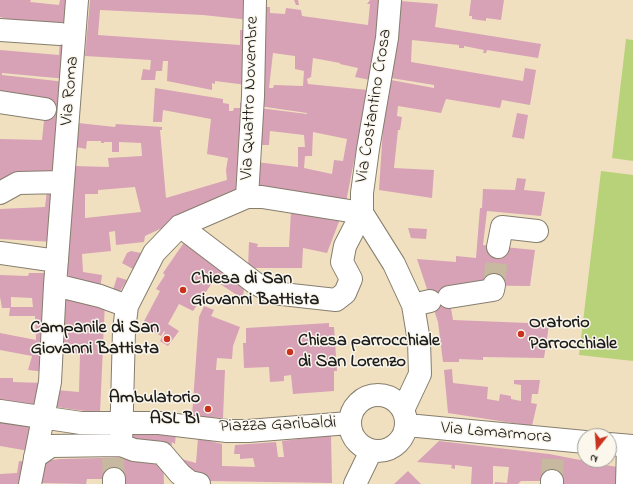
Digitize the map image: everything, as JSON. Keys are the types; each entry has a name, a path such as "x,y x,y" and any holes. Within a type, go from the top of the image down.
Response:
{"street":[{"name":"Via Roma","path":"30,484 50,382 54,284 63,182 59,111 69,36 77,0"},
{"name":"Via Quattro Novembre","path":"247,196 253,96 255,0"},
{"name":"Via Costantino Crosa","path":"362,213 362,193 387,38 390,0"},
{"path":"0,30 69,36"},
{"path":"0,102 59,111"},
{"path":"0,193 18,183 63,182"},
{"path":"116,467 121,422 124,330 127,306 154,253 180,226 247,196 262,197 362,213 394,264 431,301"},
{"path":"180,226 255,284 273,293 336,300 345,293 351,279 342,262 345,246 362,213"},
{"path":"498,247 502,227 537,231"},
{"path":"0,253 56,261"},
{"path":"54,284 100,296 127,306"},
{"path":"431,301 493,290 494,285"},
{"path":"355,484 371,451 388,450 401,440 405,418 420,374 419,341 431,301"},
{"name":"Piazza Garibaldi","path":"371,451 355,441 349,423 353,409 364,398 379,394 393,399 405,418"},
{"name":"Piazza Garibaldi","path":"0,411 81,423 159,422 227,431 248,431 349,423"},
{"name":"Via Lamarmora","path":"405,418 554,447 577,443"},
{"path":"623,445 627,484"},
{"path":"35,457 51,446 116,467"},
{"path":"116,467 134,450 162,453 180,474 190,482 199,484"}],"green space":[{"path":"626,39 633,40 633,161 612,158"},
{"path":"601,171 633,175 633,361 579,355"}],"building":[{"path":"0,0 31,0 30,2 59,5 60,0 74,0 67,79 2,73 2,75 66,82 58,180 0,179 0,139 42,140 45,111 0,94 0,50 59,55 60,39 22,23 0,17"},
{"path":"90,0 251,0 250,20 203,15 100,10 98,35 240,45 240,30 249,30 247,85 215,81 215,84 212,83 212,90 167,81 168,61 163,61 162,71 156,71 155,80 141,80 143,69 150,70 151,60 85,56"},
{"path":"294,0 298,0 299,5 296,5"},
{"path":"370,0 382,0 370,80 355,77 358,68 313,58 311,77 307,79 308,84 368,90 346,202 256,185 256,162 298,167 298,147 305,147 304,135 270,131 269,145 257,145 259,108 307,114 259,106 263,7 270,7 270,13 285,14 286,8 301,10 302,16 368,25 370,4 367,4","holes":["273,53 295,56 295,69 304,71 303,86 274,85 273,88 269,88","313,132 347,139 343,161 334,160 332,174 304,168 305,156 312,156"]},
{"path":"471,0 504,0 501,20 486,18 486,21 472,19 472,16 469,16"},
{"path":"400,1 438,4 435,27 541,44 538,58 487,50 486,53 483,53 484,50 464,46 464,48 459,48 459,45 412,40 411,62 523,81 525,68 536,70 530,105 502,100 500,108 446,99 441,113 398,106 397,116 402,117 400,130 398,130 394,168 434,170 432,198 379,190 383,128 391,80 434,88 434,85 391,78"},
{"path":"155,88 223,99 223,103 229,104 229,111 233,111 234,108 240,108 240,103 246,103 239,192 145,236 144,242 116,245 115,231 109,232 111,251 82,254 83,272 102,275 100,289 70,280 68,274 68,257 74,166 109,167 108,158 142,156 141,143 119,142 119,152 112,152 112,142 101,143 101,141 87,141 86,149 76,147 78,123 115,127 116,124 162,127 162,130 160,130 166,198 227,180 226,170 228,158 207,154 211,119 163,110 162,122 153,122","holes":["135,187 141,212 85,218 85,194 98,194 98,190"]},
{"path":"517,113 528,115 524,139 512,137"},
{"path":"517,178 526,179 524,190 545,192 541,216 487,211 483,245 535,250 530,286 447,285 453,320 549,325 544,358 483,357 483,360 459,359 459,362 443,362 438,322 417,259 456,262 456,256 476,258 483,189 515,190"},
{"path":"58,189 54,242 0,239 0,209 45,207 47,190"},
{"path":"291,211 340,219 327,253 303,248 302,268 248,268 249,242 258,244 257,247 289,247"},
{"path":"408,228 427,229 426,239 411,238"},
{"name":"Chiesa di San Giovanni Battista","path":"185,241 244,287 243,299 214,280 193,311 179,304 168,324 179,331 168,346 160,341 165,332 164,331 161,336 142,325 160,291 156,289 165,275 163,273"},
{"path":"131,251 141,253 133,269 122,263 127,253"},
{"path":"29,273 50,273 42,350 34,349 33,353 47,357 45,372 28,370 32,356 0,350 0,333 36,340 35,316 9,316 10,308 2,308 0,297 0,275 28,276","holes":["11,297 32,298 33,307 11,307"]},
{"path":"117,277 127,280 120,291 113,290"},
{"path":"64,298 105,302 100,413 56,407 57,390 79,392 80,354 60,352"},
{"path":"204,306 214,310 211,316 240,327 233,346 232,359 217,358 216,370 225,370 223,418 192,416 199,317"},
{"name":"Chiesa parrocchiale di San Lorenzo","path":"329,323 329,327 334,327 337,371 334,371 334,391 293,394 291,375 284,376 284,381 270,382 269,367 244,368 243,343 246,343 246,328"},
{"path":"452,369 453,383 488,387 487,399 499,401 500,394 511,396 511,399 521,401 521,385 514,384 514,380 540,380 538,394 532,394 531,403 537,404 532,426 448,413 444,370"},
{"path":"0,378 13,378 13,382 44,383 42,406 0,401"},
{"path":"0,420 33,426 29,451 0,446"},
{"path":"130,432 176,432 175,444 172,442 171,450 131,446"},
{"path":"331,435 332,483 209,481 195,478 174,457 196,463 198,438 222,444 222,466 255,467 253,458 240,459 240,454 234,454 235,445 276,442 278,457 284,457 282,441"},
{"path":"439,441 549,454 577,459 577,468 622,468 621,484 556,484 552,481 521,481 518,484 495,484 495,482 507,483 509,467 493,466 493,484 471,484 472,467 455,465 455,469 451,468 452,465 417,462"},
{"path":"139,457 163,458 164,484 119,484 114,479 87,479 86,484 39,483 45,461 60,459"},
{"path":"19,461 28,462 25,484 0,484 0,474 17,473"},
{"path":"408,471 421,484 394,484"}],"tunnel":[{"path":"494,285 498,247"},
{"path":"552,481 553,455"},
{"path":"113,458 114,479"}],"place":[{"name":"Chiesa di San Giovanni Battista","path":"183,290"},
{"name":"Oratorio Parrocchiale","path":"521,334"},
{"name":"Campanile di San Giovanni Battista","path":"167,339"},
{"name":"Chiesa parrocchiale di San Lorenzo","path":"290,352"},
{"name":"Ambulatorio ASL BI","path":"208,409"}]}
